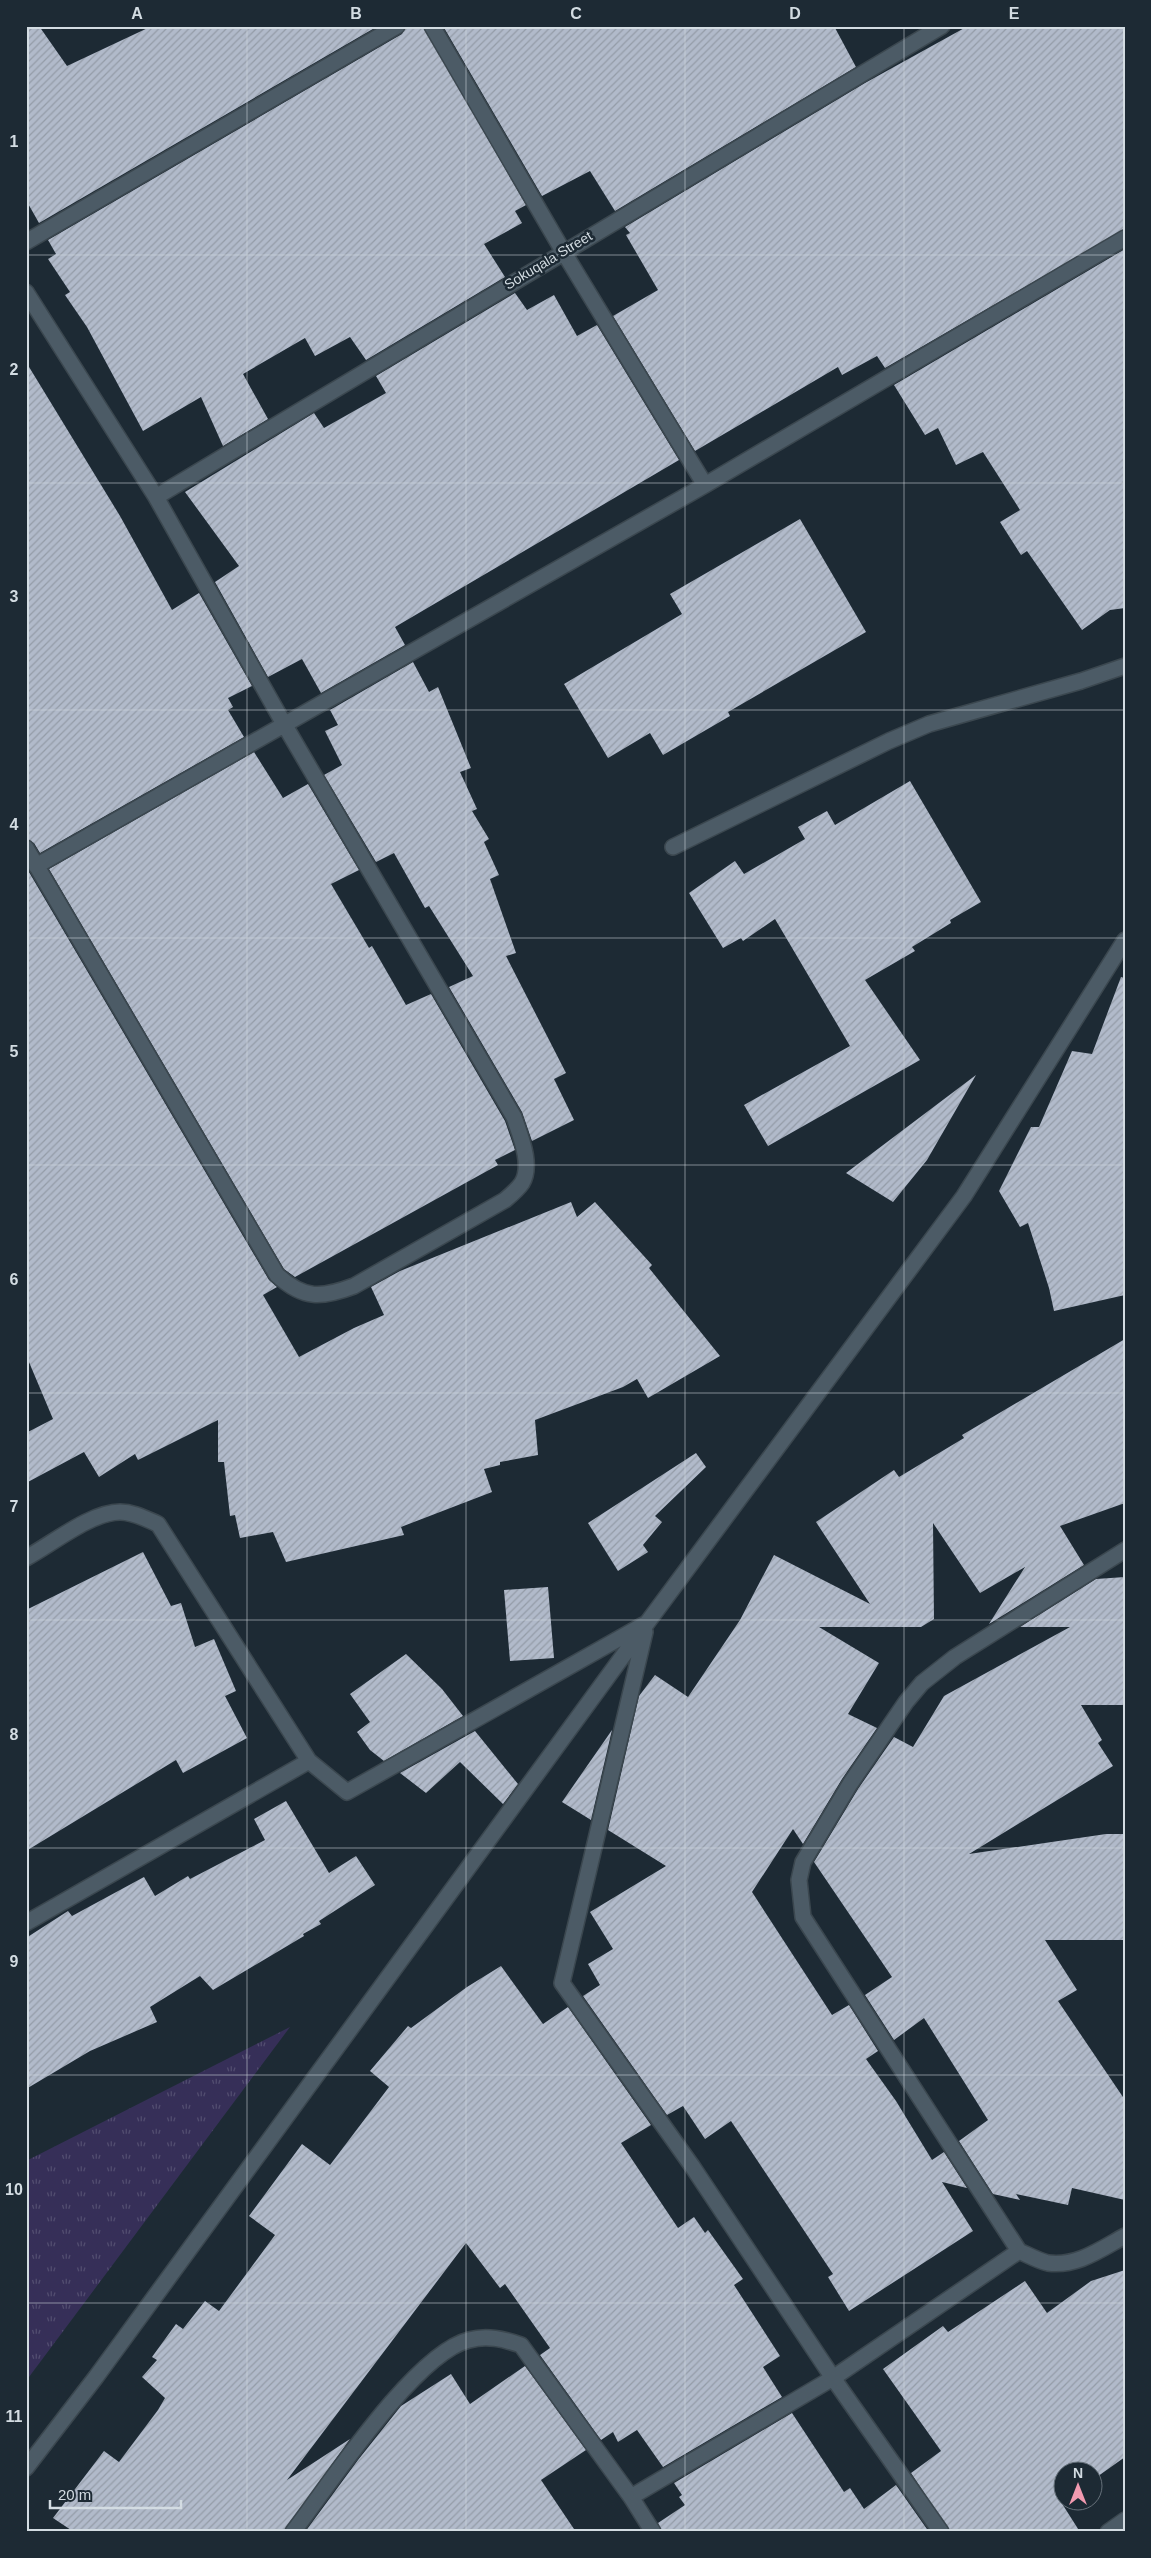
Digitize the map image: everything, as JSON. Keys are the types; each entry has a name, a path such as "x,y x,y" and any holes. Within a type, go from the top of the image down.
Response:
{"street":[{"path":"26,242 397,26"},
{"path":"432,26 563,252 705,485"},
{"name":"Sokuqala Street","path":"156,497 942,26"},
{"path":"36,866 705,485 1125,238"},
{"path":"26,292 156,497 284,724 514,1117 521,1140 526,1170 522,1182 505,1200 354,1286 333,1294 314,1296 288,1285 272,1267 26,848"},
{"path":"673,848 889,741 929,724 1081,682 1125,666"},
{"path":"26,2468 96,2377 647,1623 964,1196 1125,940"},
{"path":"26,1558 99,1515 121,1512 140,1516 158,1524 309,1761 347,1792 647,1623"},
{"path":"1125,1550 955,1657 922,1683 906,1702 850,1784 804,1862 799,1880 804,1917 1019,2251 1047,2262 1066,2263 1086,2257 1125,2236"},
{"path":"647,1623 562,1983 692,2166 833,2378 940,2532"},
{"path":"26,1922 309,1761"},
{"path":"631,2497 833,2378 1019,2251"},
{"path":"293,2532 399,2392 442,2352 467,2340 488,2337 521,2345 631,2497 653,2532"},
{"path":"1108,2532 1125,2520"}],"green space":[{"path":"290,2027 26,2381 26,2161"}],"building":[{"path":"26,26 39,26 67,66 152,26 378,26 39,223 26,200"},
{"path":"406,26 423,26 526,205 515,211 522,223 484,244 505,277 366,360 350,337 315,356 305,338 243,374 268,419 223,446 201,397 143,431 87,327 65,295 70,292 48,259 56,254 48,240 402,34"},
{"path":"443,26 834,26 856,67 615,211 590,171 542,196"},
{"path":"968,26 1125,26 1125,229 885,368 877,356 842,375 838,367 695,451 613,316 658,290 626,235 630,233 625,227 865,83"},
{"path":"1125,249 1125,608 1110,610 1082,630 1027,551 1021,555 1000,522 1020,510 983,452 956,465 938,428 925,435 894,385"},
{"path":"515,293 527,310 554,295 577,336 597,325 679,460 395,627 405,645 321,693 302,659 268,677 215,582 239,566 185,492 314,413 324,428 386,393 376,376"},
{"path":"26,362 120,516 172,610 199,593 252,686 228,698 233,707 228,710 244,737 40,853 34,843 26,839"},
{"path":"800,519 866,632 728,712 730,716 663,755 650,733 608,758 564,684 682,614 670,594"},
{"path":"413,662 429,692 438,687 471,768 460,772 477,809 472,811 489,839 484,842 499,875 490,879 516,953 506,956 566,1073 554,1079 574,1120 532,1141 522,1112 449,987 473,976 429,906 425,908 394,853 376,862 324,775 342,765 325,731 338,725 330,710"},
{"path":"254,752 283,798 308,784 359,870 331,884 369,948 372,946 406,1005 431,994 505,1121 515,1150 495,1160 498,1165 295,1277 284,1269 49,869"},
{"path":"910,781 981,902 950,920 951,923 912,947 915,951 865,980 920,1060 768,1146 744,1105 850,1046 775,919 743,941 741,938 723,948 689,893 735,861 744,874 805,839 798,827 827,811 835,825"},
{"path":"26,867 269,1280 277,1287 263,1295 299,1357 354,1328 384,1315 371,1287 400,1271 571,1202 577,1217 595,1202 652,1265 649,1268 720,1356 648,1398 637,1379 623,1387 535,1420 538,1455 500,1462 500,1465 484,1469 492,1492 401,1527 404,1535 286,1562 273,1532 240,1538 235,1515 230,1516 224,1462 218,1462 218,1420 138,1460 135,1454 99,1477 84,1452 26,1483 26,1433 53,1419 26,1355"},
{"path":"1121,977 1125,978 1125,1295 1054,1311 1049,1288 1028,1223 1020,1227 999,1191 1031,1127 1039,1127 1072,1051 1092,1054"},
{"path":"976,1075 927,1160 893,1202 846,1173"},
{"path":"1125,1339 1125,1503 1060,1526 1084,1565 989,1624 1025,1567 980,1593 933,1523 934,1619 921,1627 819,1627 879,1663 848,1714 877,1728 842,1779 803,1844 793,1829 752,1892 832,2015 849,2005 878,2051 866,2059 896,2101 932,2160 944,2152 967,2188 942,2182 973,2231 849,2311 828,2277 833,2274 731,2121 705,2139 683,2106 667,2115 583,1996 600,1985 588,1964 613,1949 590,1912 666,1866 608,1830 639,1696 655,1675 688,1697 740,1620 774,1555 870,1604 816,1522 894,1470 899,1477 964,1438 962,1435"},
{"path":"696,1453 706,1467 655,1516 662,1522 643,1545 648,1552 618,1571 588,1523"},
{"path":"143,1552 171,1606 181,1603 195,1647 214,1639 236,1691 225,1696 247,1738 183,1773 176,1760 26,1851 26,1610"},
{"path":"1125,1577 1125,1705 1081,1705 1102,1740 1098,1743 1113,1766 969,1854 1106,1834 1125,1834 1125,1940 1045,1940 1077,1990 1058,2001 1125,2100 1125,2200 1072,2188 1068,2205 1016,2194 1020,2200 993,2194 959,2141 988,2120 924,2018 894,2040 865,1995 892,1977 814,1862 858,1789 894,1737 913,1747 944,1696 1070,1627 1020,1627 1096,1579"},
{"path":"548,1587 554,1658 510,1661 504,1590"},
{"path":"406,1654 442,1689 463,1716 384,1761 370,1750 357,1732 370,1722 350,1694"},
{"path":"612,1730 591,1820 562,1802"},
{"path":"475,1731 518,1784 503,1804 460,1762 426,1793 400,1773"},
{"path":"286,1801 329,1873 356,1856 375,1885 319,1921 321,1924 303,1934 304,1936 213,1990 200,1976 150,2007 157,2022 90,2051 26,2089 26,1938 68,1911 72,1916 144,1877 155,1896 188,1876 190,1879 265,1840 254,1819"},
{"path":"501,1966 543,2024 568,2007 651,2125 621,2143 678,2228 694,2217 705,2233 708,2230 743,2279 734,2285 780,2356 763,2367 782,2397 663,2467 637,2430 618,2442 613,2432 601,2440 540,2355 550,2348 505,2284 500,2288 466,2243 287,2480 350,2439 284,2532 74,2532 53,2518 104,2451 119,2462 158,2410 165,2398 142,2377 157,2360 152,2357 176,2324 183,2329 205,2301 219,2311 275,2235 249,2216 302,2144 330,2165 389,2087 370,2071 408,2026 411,2028 467,1987"},
{"path":"1125,2270 1125,2457 1104,2472 1104,2460 1054,2460 1054,2510 1066,2510 1080,2532 950,2532 911,2473 941,2451 883,2369 943,2326 948,2332 1025,2281 1047,2313 1091,2281"},
{"path":"525,2366 586,2450 541,2480 576,2532 305,2532 401,2406 451,2374 470,2404"},
{"path":"792,2413 844,2492 850,2488 864,2509 896,2485 929,2532 662,2532 658,2523 685,2505 679,2497 682,2495 674,2483"}]}
